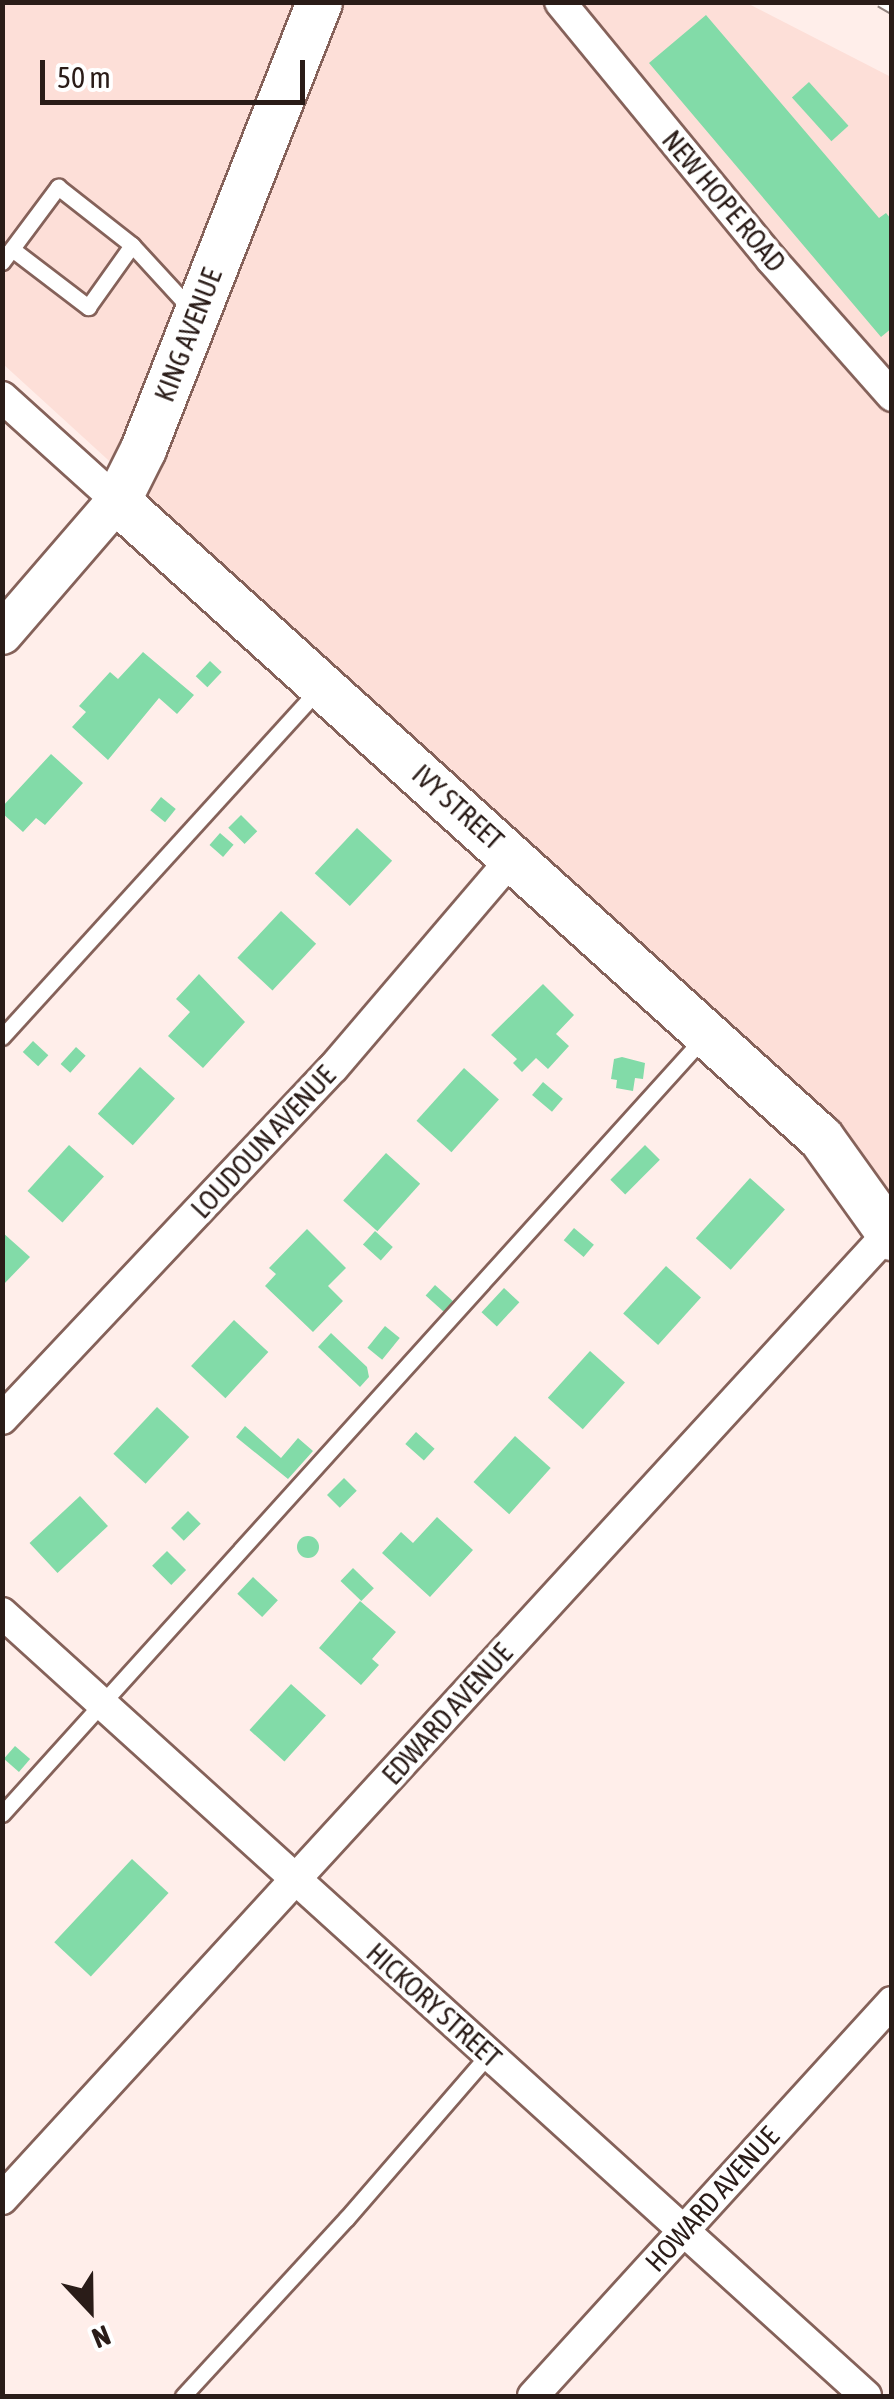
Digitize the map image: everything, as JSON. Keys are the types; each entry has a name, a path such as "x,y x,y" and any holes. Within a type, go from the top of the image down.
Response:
{"main road":[{"name":"KING AVENUE","path":"117,501 144,449 319,2"},
{"name":"IVY STREET","path":"117,501 821,1138 891,1232"}],"street":[{"name":"NEW HOPE ROAD","path":"560,2 771,259 892,396"},
{"name":"IVY STREET","path":"2,397 117,501"},
{"name":"KING AVENUE","path":"2,634 117,501"},
{"name":"LOUDOUN AVENUE","path":"2,1419 333,1068 513,856"},
{"name":"EDWARD AVENUE","path":"2,2199 891,1232"},
{"name":"HICKORY STREET","path":"2,1613 866,2396"},
{"name":"HOWARD AVENUE","path":"533,2396 892,2002"}],"lane":[{"path":"132,245 88,307 7,255 58,187 132,245 196,314"},
{"path":"2,1038 322,685"},
{"path":"2,1814 708,1034"},
{"path":"183,2396 346,2220 489,2054"}],"shaded area":[{"path":"2,3 747,3 891,77 891,1206 829,1118 3,364"}],"building":[{"path":"706,15 879,218 886,213 892,220 892,328 881,337 649,63"},
{"path":"809,82 848,126 831,141 792,97"},
{"path":"143,652 194,695 177,714 159,698 108,760 72,727 86,712 79,706 110,672 118,679"},
{"path":"210,661 222,672 207,687 196,676"},
{"path":"51,754 83,783 45,825 36,818 23,832 2,813 2,807"},
{"path":"161,797 176,809 165,822 150,810"},
{"path":"241,815 257,831 245,844 228,828"},
{"path":"357,828 392,861 350,906 315,873"},
{"path":"220,833 234,845 223,857 210,845"},
{"path":"281,911 316,944 272,991 237,958"},
{"path":"199,974 245,1022 203,1068 168,1036 190,1012 176,999"},
{"path":"543,984 574,1015 556,1034 569,1046 548,1069 536,1058 522,1072 513,1063 517,1059 491,1035"},
{"path":"33,1041 48,1055 38,1066 23,1052"},
{"path":"76,1047 86,1056 70,1073 61,1064"},
{"path":"622,1057 645,1063 643,1079 635,1078 633,1091 616,1088 617,1080 611,1079 614,1059"},
{"path":"140,1067 175,1098 133,1145 98,1114"},
{"path":"464,1068 499,1099 451,1152 416,1121"},
{"path":"543,1082 563,1099 552,1112 532,1095"},
{"path":"69,1145 104,1176 62,1223 28,1191"},
{"path":"645,1145 660,1160 625,1194 610,1180"},
{"path":"386,1153 420,1184 377,1231 343,1201"},
{"path":"750,1178 785,1209 731,1270 696,1238"},
{"path":"574,1228 594,1245 584,1257 564,1240"},
{"path":"307,1229 346,1268 328,1286 343,1301 313,1332 265,1286 276,1274 269,1268"},
{"path":"375,1231 393,1247 381,1260 363,1244"},
{"path":"2,1232 30,1257 2,1286"},
{"path":"666,1266 701,1297 658,1345 623,1314"},
{"path":"435,1285 455,1303 446,1313 426,1295"},
{"path":"504,1288 519,1302 497,1326 481,1312"},
{"path":"234,1320 268,1352 225,1398 191,1366"},
{"path":"385,1326 400,1338 382,1360 367,1348"},
{"path":"331,1333 367,1367 369,1377 360,1387 318,1347"},
{"path":"590,1351 625,1382 583,1429 548,1398"},
{"path":"157,1407 189,1437 146,1484 113,1454"},
{"path":"245,1426 281,1458 298,1438 313,1451 288,1479 236,1437"},
{"path":"416,1432 435,1449 424,1461 405,1444"},
{"path":"515,1436 551,1468 509,1514 474,1482"},
{"path":"344,1478 357,1491 340,1508 327,1495"},
{"path":"80,1496 108,1526 57,1573 30,1543"},
{"path":"188,1511 201,1524 184,1541 171,1528"},
{"path":"437,1517 473,1550 430,1597 382,1553 401,1532 413,1543"},
{"path":"304,1536 312,1536 319,1547 312,1558 304,1558 297,1551 297,1543"},
{"path":"167,1551 186,1570 171,1585 152,1566"},
{"path":"353,1568 374,1588 361,1601 340,1581"},
{"path":"253,1577 278,1600 262,1617 237,1594"},
{"path":"360,1601 396,1632 372,1659 379,1665 361,1685 319,1648"},
{"path":"291,1684 326,1715 284,1762 250,1730"},
{"path":"15,1746 30,1759 19,1772 4,1759"},
{"path":"132,1859 169,1893 91,1976 54,1942"}],"railway":[{"path":"880,2 892,9"}]}
